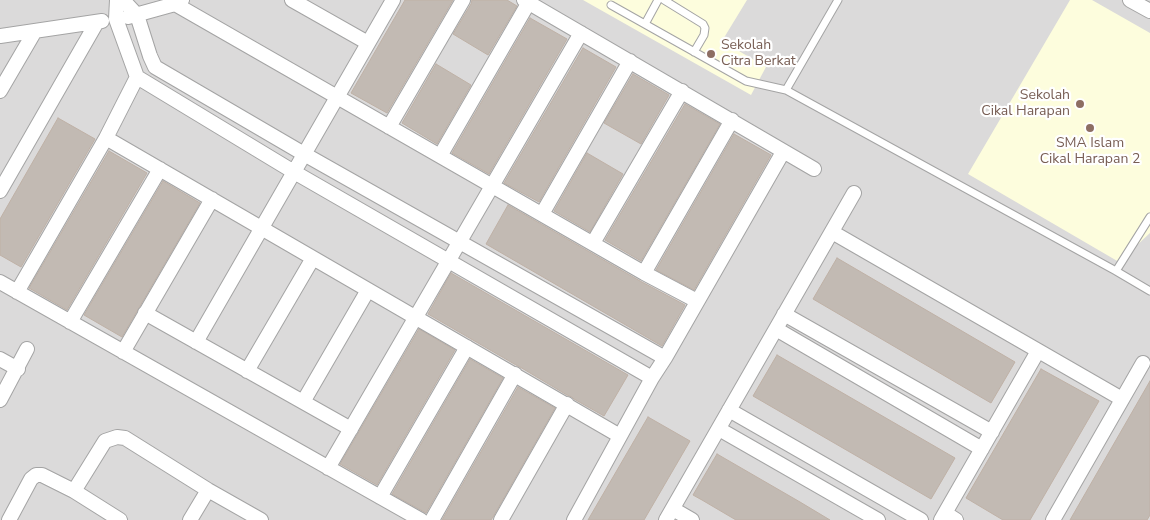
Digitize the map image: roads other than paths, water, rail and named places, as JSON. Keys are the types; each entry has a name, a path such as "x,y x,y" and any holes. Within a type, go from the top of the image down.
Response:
{"street":[{"path":"118,0 116,19 137,77 294,172 652,378"},
{"path":"123,0 137,15 155,67 304,154 665,358"},
{"path":"292,0 368,43"},
{"path":"196,342 393,0"},
{"path":"389,127 463,0"},
{"path":"1130,0 1150,11"},
{"path":"440,156 526,1 814,169"},
{"path":"0,36 137,15 178,2 389,127 644,273 697,301"},
{"path":"0,191 97,22"},
{"path":"0,91 35,31"},
{"path":"328,468 581,33"},
{"path":"542,214 630,61"},
{"path":"17,292 106,138 137,77"},
{"path":"593,243 682,91"},
{"path":"644,273 732,120"},
{"path":"106,138 620,436"},
{"path":"574,520 652,378 783,152"},
{"path":"70,322 160,169"},
{"path":"692,520 670,514 854,193"},
{"path":"123,352 212,199"},
{"path":"832,232 1122,399"},
{"path":"247,371 313,258"},
{"path":"0,282 420,520"},
{"path":"303,402 368,290"},
{"path":"145,314 351,429"},
{"path":"784,314 992,432"},
{"path":"776,330 982,448"},
{"path":"380,497 467,346"},
{"path":"0,400 28,349"},
{"path":"947,518 982,448 1038,351"},
{"path":"0,359 18,369"},
{"path":"1053,520 1143,363"},
{"path":"432,520 515,374"},
{"path":"501,520 567,404"},
{"path":"730,410 921,520"},
{"path":"718,429 878,520"},
{"path":"74,491 105,441 117,437 125,438 208,490 261,520"},
{"path":"9,520 31,479 36,475 42,475 74,491 112,518"},
{"path":"190,520 208,490"}],"lane":[{"path":"644,24 658,0"},
{"path":"664,0 703,24 705,28 704,34 694,52"},
{"path":"786,90 838,0"},
{"path":"611,5 746,81 786,90 1150,291"},
{"path":"1116,271 1150,217"}],"place":[{"name":"Sekolah Citra Berkat","path":"711,54"},
{"name":"Sekolah Cikal Harapan","path":"1080,104"},
{"name":"SMA Islam Cikal Harapan 2","path":"1090,128"}]}
